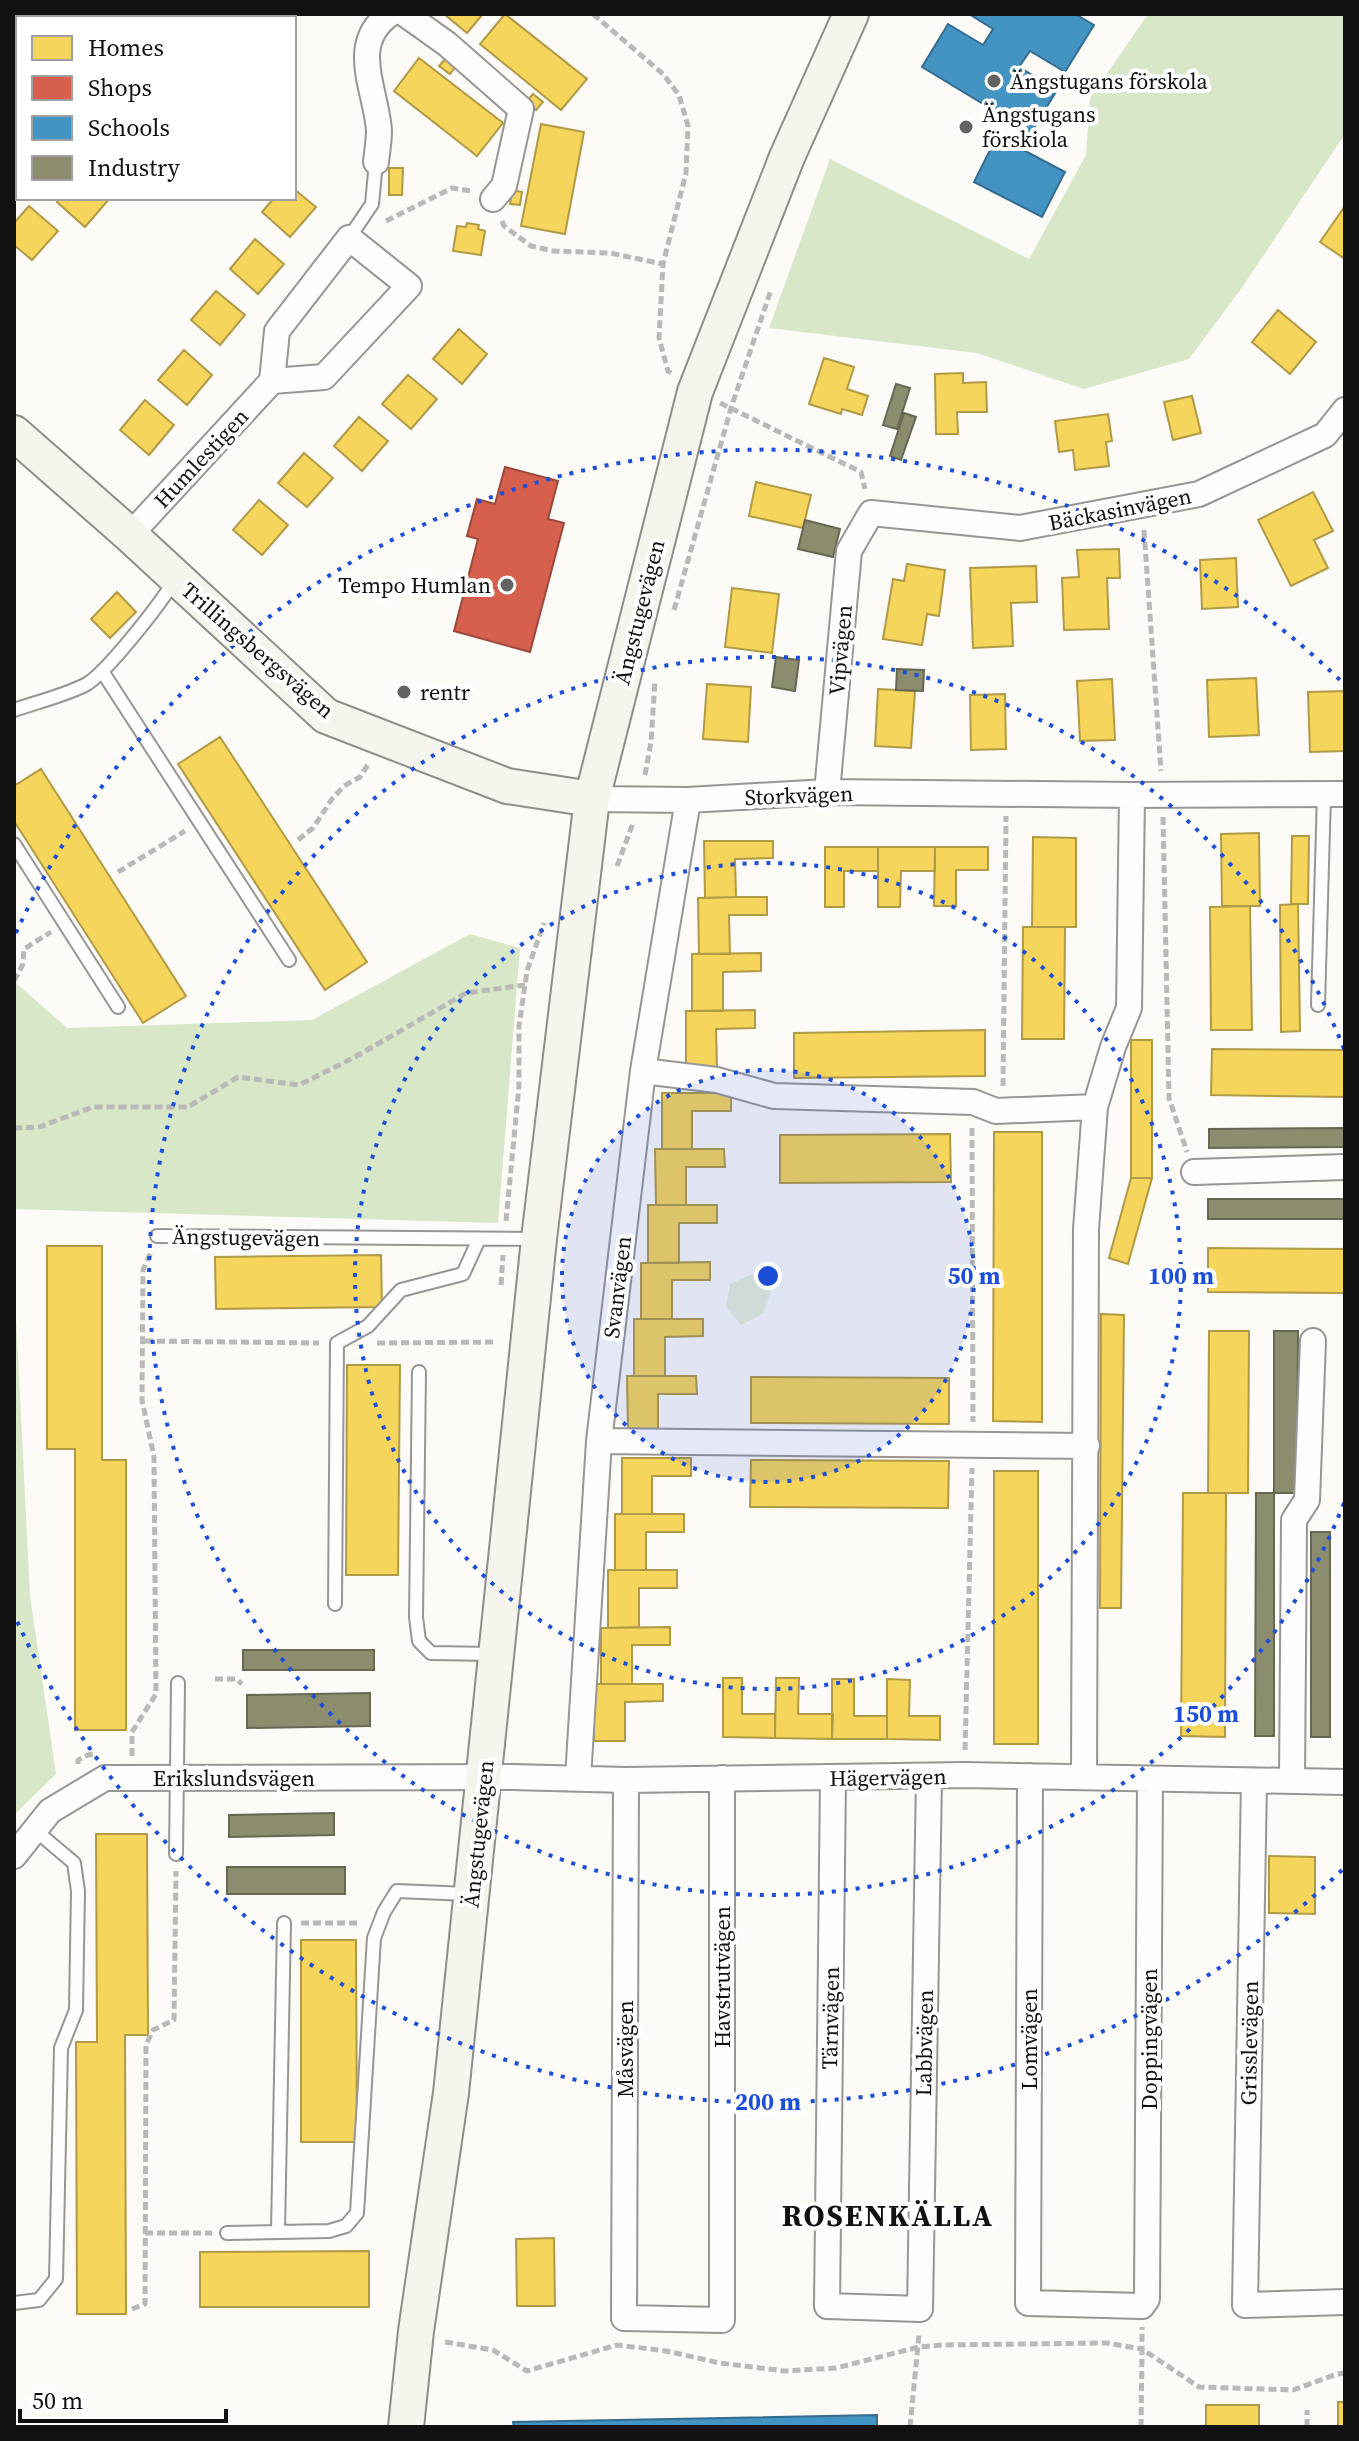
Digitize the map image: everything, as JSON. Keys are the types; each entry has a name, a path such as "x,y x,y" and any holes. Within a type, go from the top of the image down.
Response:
{"street":[{"path":"376,162 379,129 367,60 371,37 379,22 390,14"},
{"path":"405,14 447,44 521,109 504,186 493,199"},
{"name":"Ängstugevägen","path":"406,2427 416,2331 451,2093 539,1239 592,799 695,392 787,157 851,14"},
{"path":"356,244 409,286 324,377 272,381 277,331 356,244"},
{"name":"Humlestigen","path":"130,535 272,381"},
{"name":"Bäckasinvägen","path":"871,513 1020,528 1199,494 1325,435 1345,410"},
{"name":"Trillingsbergsvägen","path":"14,433 326,716 507,786 592,799"},
{"name":"Vipvägen","path":"827,792 849,551 871,513"},
{"name":"Storkvägen","path":"592,799 688,800 827,792 1334,794"},
{"path":"1084,1776 1086,1229 1095,1107 1113,1047 1129,1008 1132,795"},
{"name":"Svanvägen","path":"578,1778 599,1441 643,1071 688,800"},
{"path":"643,1071 717,1080 774,1096 973,1102 996,1111 1095,1107"},
{"path":"1194,1172 1345,1167"},
{"path":"1292,1781 1294,1520 1307,1500 1313,1341"},
{"path":"599,1441 1087,1446"},
{"name":"Lomvägen","path":"1030,1776 1028,2303 1142,2306 1147,2299"},
{"name":"Hägervägen","path":"484,1777 626,1780 1084,1776 1345,1782"},
{"name":"Erikslundsvägen","path":"14,1856 50,1811 105,1778 484,1777"},
{"name":"Labbvägen","path":"827,2306 920,2309 929,1777"},
{"name":"Havstrutvägen","path":"624,2318 722,2320 722,1778"},
{"name":"Tärnvägen","path":"827,2306 833,1778"},
{"name":"Doppingvägen","path":"1147,2299 1150,1779"},
{"name":"Måsvägen","path":"624,2318 626,1780"},
{"name":"Grisslevägen","path":"1254,1781 1245,2305 1345,2302"}],"lane":[{"path":"356,244 372,204 376,162"},
{"path":"14,710 88,684 164,597 175,578"},
{"path":"102,671 289,960"},
{"path":"1318,1005 1334,794"},
{"path":"14,844 118,1007"},
{"name":"Ängstugevägen","path":"157,1236 539,1239"},
{"path":"335,1604 337,1343 368,1326 401,1290 463,1274 479,1239"},
{"path":"419,1372 416,1617 419,1641 431,1653 496,1654"},
{"path":"176,1854 178,1683"},
{"path":"14,2303 39,2300 56,2279 61,2048 76,2010 78,1891 74,1863 35,1830"},
{"path":"227,2233 329,2231 346,2226 357,2213 374,1938 397,1891 471,1894"},
{"path":"278,2231 284,1923"}],"path":[{"path":"593,14 663,74 679,95 688,126 686,173 663,264 659,338 668,371 695,392 861,472 871,513"},
{"path":"356,244 387,220 452,188 493,199 504,226 531,246 553,251 610,253 663,264"},
{"path":"1142,505 1163,795 1169,1098 1194,1172"},
{"path":"298,840 313,828 344,786 360,777 370,763"},
{"path":"983,1106 1003,1088 1007,794"},
{"path":"118,872 200,822"},
{"path":"14,981 23,964 24,949 65,923"},
{"path":"14,1128 39,1127 93,1107 188,1107 238,1077 299,1085 355,1057 466,993 525,985"},
{"path":"132,1778 132,1732 156,1694 154,1457 142,1400 143,1270 157,1236"},
{"path":"215,1679 236,1679 242,1684"},
{"path":"132,2309 145,2304 146,2045 153,2030 174,2020 176,1854"},
{"path":"301,1923 380,1923"},
{"path":"145,2233 195,2234"},
{"path":"443,2342 493,2350 527,2371 617,2345 784,2371 836,2368 919,2347 1107,2343 1142,2349 1199,2387 1293,2390 1345,2373"},
{"path":"910,2427 919,2347"},
{"path":"1141,2427 1142,2349"},
{"path":"1307,2410 1307,2427"}],"green space":[{"path":"1148,14 1345,14 1345,134 1243,286 1189,359 1084,389 977,353 769,328 830,159 1029,259 1086,155 1090,98"},
{"path":"470,934 520,948 498,1223 14,1209 14,981 67,1028 312,1020"},
{"path":"752,1274 771,1291 764,1313 741,1325 726,1306 730,1284"},
{"path":"14,1276 30,1596 56,1774 14,1815"}],"building: Homes":[{"path":"444,14 483,14 467,33"},
{"path":"505,14 587,79 561,110 480,44"},
{"path":"419,58 503,123 477,156 394,91"},
{"path":"446,58 456,66 450,74 439,66"},
{"path":"533,94 543,102 536,110 526,102"},
{"path":"541,124 584,132 565,234 521,226"},
{"path":"389,168 403,168 402,195 389,195"},
{"path":"512,190 522,192 520,205 510,204"},
{"path":"296,191 316,207 290,237 262,212 272,200 296,200"},
{"path":"58,200 108,200 85,227 57,202"},
{"path":"29,206 58,231 32,260 14,245 14,223"},
{"path":"1345,206 1345,259 1320,242"},
{"path":"467,223 479,225 478,229 485,231 481,255 453,251 457,226 466,227"},
{"path":"255,239 284,264 258,294 230,269"},
{"path":"216,291 245,315 220,345 191,320"},
{"path":"1278,310 1316,342 1290,374 1252,342"},
{"path":"459,329 487,354 462,384 433,359"},
{"path":"184,350 212,375 187,405 158,380"},
{"path":"824,358 854,367 847,389 868,396 862,415 842,409 841,414 809,404"},
{"path":"963,373 963,383 986,382 987,412 957,412 958,434 936,434 935,374"},
{"path":"408,375 437,399 411,429 382,404"},
{"path":"1192,396 1201,433 1173,440 1164,402"},
{"path":"145,400 174,425 149,455 120,430"},
{"path":"1108,414 1112,441 1106,442 1109,466 1075,470 1073,450 1059,452 1055,421"},
{"path":"359,417 388,441 362,471 334,446"},
{"path":"304,453 333,478 307,507 278,483"},
{"path":"756,482 811,495 803,528 749,516"},
{"path":"1313,492 1333,531 1314,540 1328,568 1291,586 1258,520"},
{"path":"259,500 288,525 262,555 233,530"},
{"path":"1119,549 1120,578 1107,578 1109,629 1064,630 1062,578 1079,577 1077,550"},
{"path":"1236,558 1238,607 1202,609 1200,560"},
{"path":"907,564 945,570 939,616 927,614 922,645 883,639 893,579 904,581"},
{"path":"1036,566 1037,602 1011,603 1013,646 973,648 970,568"},
{"path":"732,588 779,594 772,653 725,647"},
{"path":"117,592 136,612 110,638 91,619"},
{"path":"1256,678 1259,735 1209,737 1207,680"},
{"path":"1112,679 1115,740 1080,741 1077,681"},
{"path":"707,684 751,687 748,742 703,739"},
{"path":"878,689 915,691 911,748 875,746"},
{"path":"1345,691 1345,751 1310,752 1308,692"},
{"path":"1005,694 1006,749 971,750 970,695"},
{"path":"220,737 367,962 325,990 178,764"},
{"path":"41,769 186,996 143,1023 14,821 14,786"},
{"path":"1259,833 1260,906 1222,906 1221,834"},
{"path":"1292,836 1309,836 1308,904 1291,904"},
{"path":"1033,837 1076,838 1076,927 1032,927"},
{"path":"704,841 773,841 773,858 735,859 736,897 705,898"},
{"path":"825,847 878,847 878,871 844,871 844,907 825,907"},
{"path":"878,847 935,847 935,871 901,871 900,907 878,907"},
{"path":"935,847 988,847 988,870 956,870 956,906 934,906"},
{"path":"767,897 767,915 729,915 730,954 699,954 698,898"},
{"path":"1298,904 1300,1031 1281,1032 1280,905"},
{"path":"1250,906 1252,1030 1211,1030 1210,907"},
{"path":"1023,927 1065,927 1064,1039 1022,1039"},
{"path":"761,953 761,971 723,972 723,1011 692,1011 692,954"},
{"path":"755,1010 755,1028 716,1029 717,1067 686,1068 686,1011"},
{"path":"985,1030 985,1076 794,1078 794,1033"},
{"path":"1131,1040 1152,1040 1152,1178 1131,1178"},
{"path":"1212,1049 1345,1050 1345,1097 1211,1095"},
{"path":"662,1093 731,1093 731,1111 692,1111 692,1149 662,1149"},
{"path":"994,1132 1042,1132 1042,1422 993,1421"},
{"path":"950,1134 951,1182 780,1183 780,1135"},
{"path":"655,1149 724,1149 725,1167 686,1167 686,1205 656,1205"},
{"path":"1131,1178 1152,1178 1128,1264 1109,1258"},
{"path":"648,1205 717,1205 717,1223 679,1223 679,1263 648,1263"},
{"path":"47,1246 102,1246 102,1460 126,1460 126,1730 75,1730 75,1449 47,1449"},
{"path":"1208,1248 1345,1249 1345,1293 1208,1292"},
{"path":"381,1255 382,1307 216,1309 215,1257"},
{"path":"710,1262 710,1280 672,1280 672,1319 641,1319 641,1263"},
{"path":"1101,1314 1124,1315 1121,1608 1100,1608"},
{"path":"634,1319 703,1319 703,1336 665,1337 665,1376 634,1376"},
{"path":"1209,1331 1249,1331 1248,1493 1208,1493"},
{"path":"347,1365 400,1365 398,1575 346,1575"},
{"path":"627,1376 696,1376 697,1394 658,1394 658,1432 628,1432"},
{"path":"751,1377 949,1378 949,1424 751,1423"},
{"path":"622,1458 691,1458 691,1476 652,1476 652,1514 622,1514"},
{"path":"751,1460 949,1461 948,1508 750,1507"},
{"path":"994,1471 1038,1471 1038,1744 994,1744"},
{"path":"1183,1493 1226,1493 1225,1737 1181,1736"},
{"path":"615,1514 684,1514 684,1532 646,1532 646,1570 615,1570"},
{"path":"608,1570 677,1570 677,1588 639,1588 639,1627 608,1628"},
{"path":"670,1627 670,1645 632,1645 632,1684 601,1684 601,1628"},
{"path":"723,1678 742,1678 742,1714 775,1714 775,1738 723,1737"},
{"path":"776,1678 799,1678 798,1714 833,1714 832,1739 775,1738"},
{"path":"832,1679 854,1679 854,1716 887,1716 887,1739 832,1739"},
{"path":"887,1679 910,1680 909,1716 940,1716 940,1740 887,1739"},
{"path":"594,1684 663,1684 663,1701 625,1702 625,1741 594,1741"},
{"path":"96,1834 147,1834 148,2035 125,2035 126,2314 77,2314 76,2042 97,2042"},
{"path":"1269,1856 1315,1857 1315,1914 1269,1913"},
{"path":"301,1940 356,1940 357,2142 301,2142"},
{"path":"554,2238 555,2306 517,2306 516,2239"},
{"path":"369,2251 369,2307 200,2307 200,2252"},
{"path":"1338,2402 1345,2402 1345,2427 1338,2427"},
{"path":"1206,2405 1259,2405 1259,2427 1206,2427"}],"building: Shops":[{"name":"Tempo Humlan","path":"505,467 558,481 548,519 564,523 530,652 454,631 478,539 467,536 477,499 495,504"}],"building: Schools":[{"name":"Ängstugans förskola","path":"969,14 1075,14 1094,25 1065,72 1030,51 1019,67 1057,90 1031,133 922,67 948,24 983,45 993,29"},
{"path":"997,136 1065,172 1042,217 974,182"},
{"path":"877,2415 877,2427 514,2427 513,2422"}],"building: Industry":[{"path":"896,384 910,388 897,429 883,425"},
{"path":"904,413 916,417 901,460 890,456"},
{"path":"805,520 840,529 833,557 798,549"},
{"path":"776,657 799,660 795,691 772,687"},
{"path":"897,669 924,670 923,691 896,690"},
{"path":"1345,1128 1345,1147 1209,1148 1209,1129"},
{"path":"1208,1199 1345,1199 1345,1219 1208,1219"},
{"path":"1274,1331 1298,1331 1297,1493 1274,1493"},
{"path":"1256,1493 1274,1493 1274,1736 1255,1736"},
{"path":"1311,1532 1330,1532 1330,1737 1311,1737"},
{"path":"243,1650 374,1650 374,1670 243,1670"},
{"path":"370,1693 370,1726 247,1728 247,1695"},
{"path":"334,1813 334,1835 229,1837 229,1815"},
{"path":"227,1867 345,1867 345,1894 227,1894"}],"place":[{"name":"Ängstugans förskola","path":"994,81"},
{"name":"Ängstugans förskiola","path":"966,127"},
{"name":"Tempo Humlan","path":"507,585"},
{"name":"rentr","path":"404,692"}],"district":[{"name":"ROSENKÄLLA","path":"888,2216"}]}
